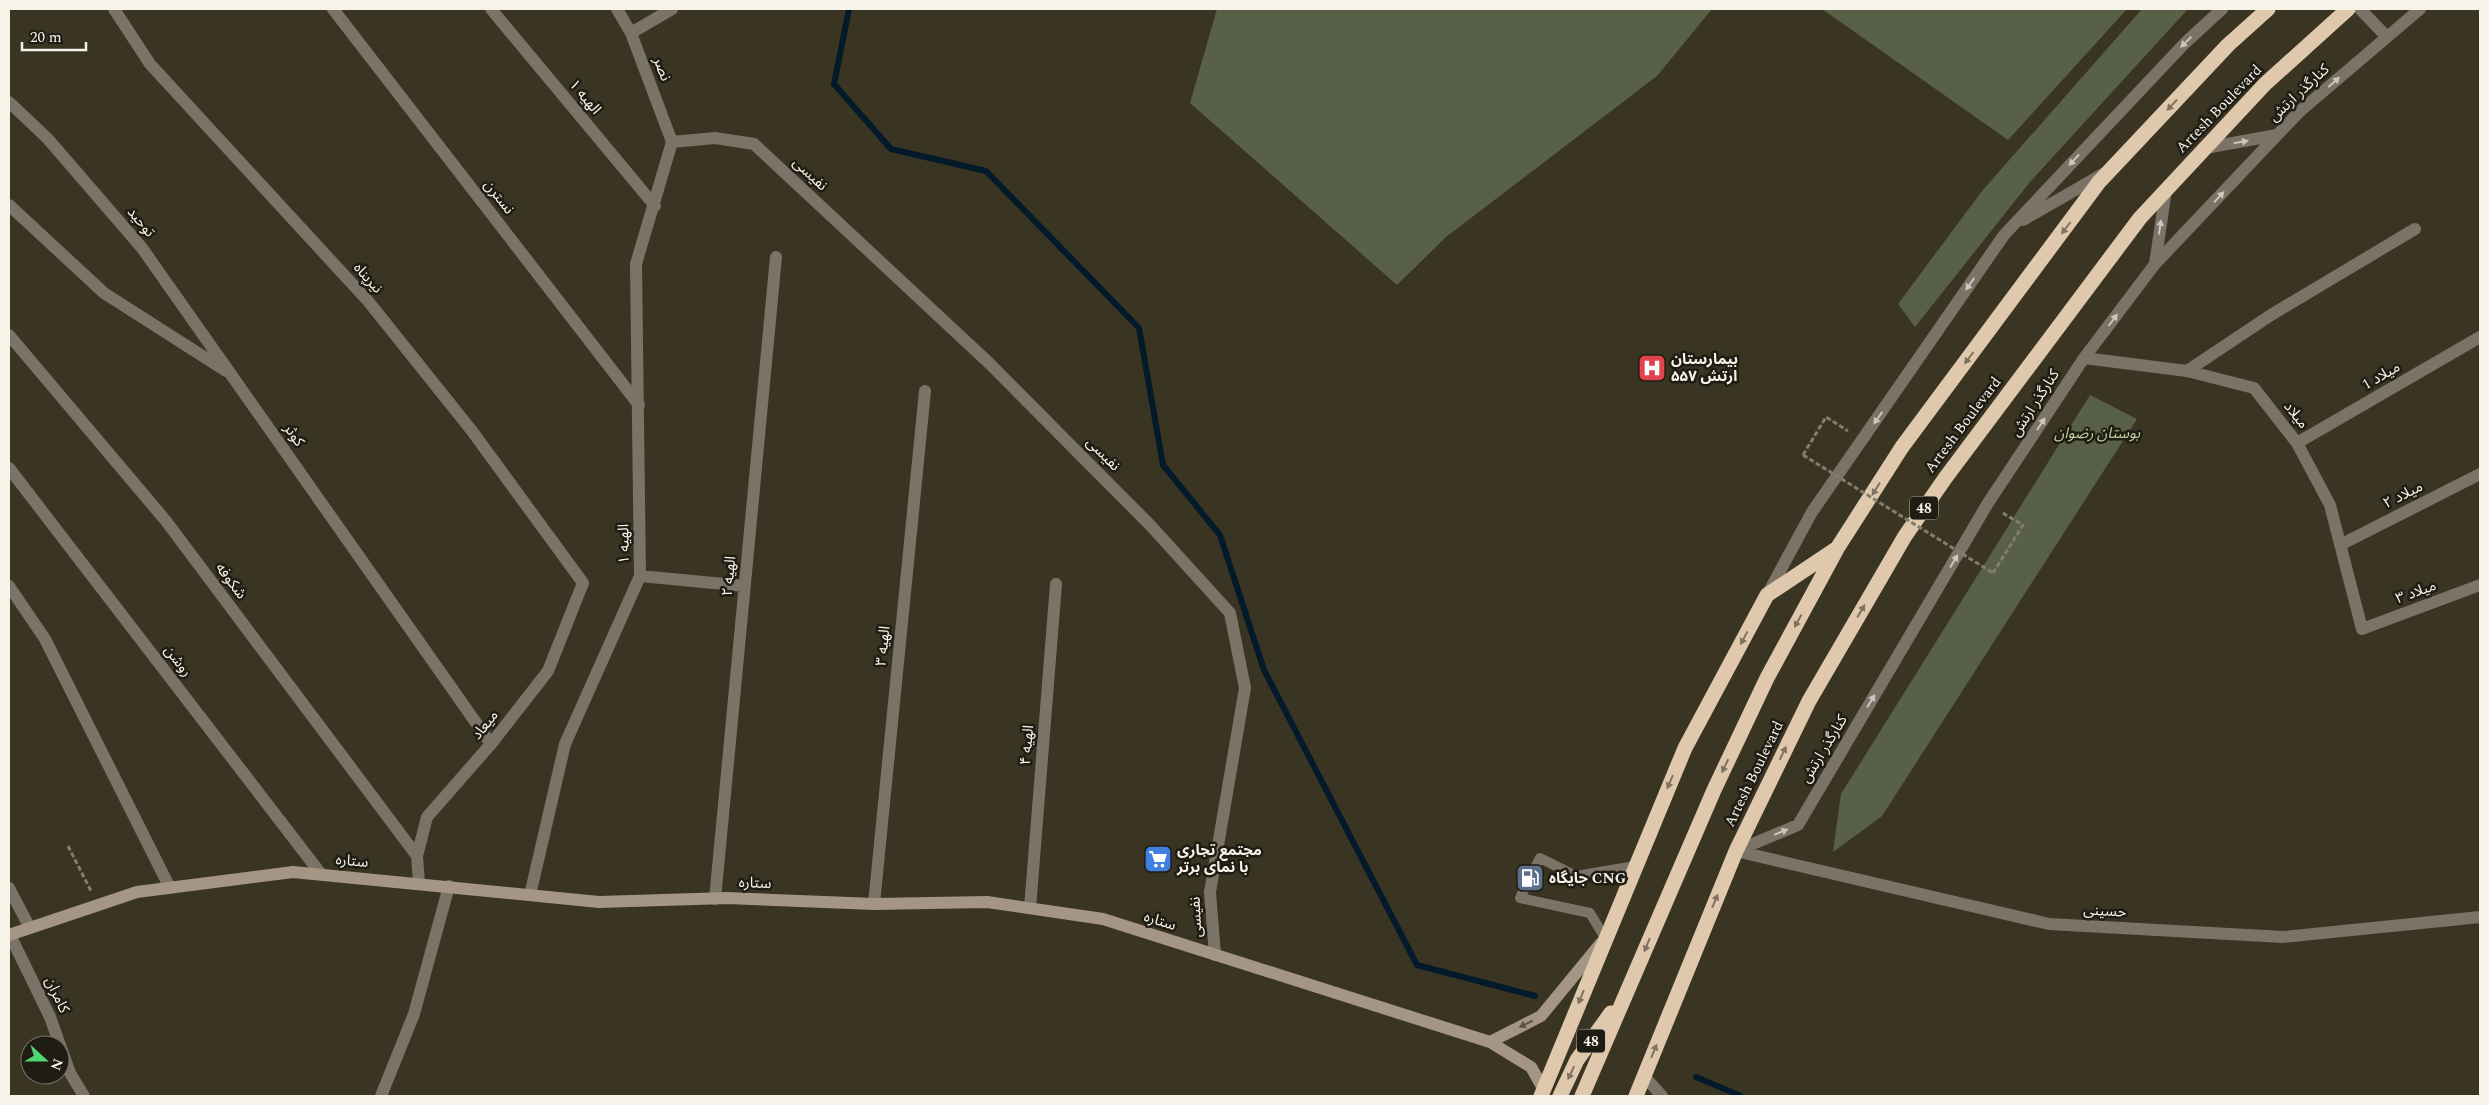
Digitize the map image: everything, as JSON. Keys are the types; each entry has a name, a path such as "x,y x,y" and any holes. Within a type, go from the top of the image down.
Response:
{"highway":[{"name":"Artesh Boulevard","path":"1582,1096 1665,900 1767,678 1838,548 1902,447 2099,182 2228,45 2268,9"},
{"name":"Artesh Boulevard","path":"1636,1096 1736,851 1809,701 1904,536 2140,218 2265,84 2348,9"},
{"path":"1542,1093 1685,748 1767,595 1838,548"},
{"name":"48","path":"1560,1096 1577,1060 1628,990"}],"street":[{"name":"نیرپناه","path":"114,9 150,64 368,301 472,431 583,583"},
{"name":"نسترن","path":"333,9 639,405"},
{"name":"الهیه ۱","path":"490,9 654,206"},
{"name":"نصر","path":"617,9 631,33 672,142"},
{"path":"631,33 672,9"},
{"path":"1767,595 1812,512 2012,226 2185,43 2222,9"},
{"path":"2360,9 2387,36"},
{"name":"کنارگذر ارتش","path":"1736,851 1798,825 1988,503 2084,358 2155,264 2299,112 2420,9"},
{"name":"توحید","path":"9,102 48,139 142,248 232,376"},
{"path":"2205,148 2277,135"},
{"name":"نفیسی","path":"672,142 715,138 754,144 989,363 1151,526 1230,614 1245,688 1210,892 1214,955"},
{"name":"الهیه ۱","path":"530,895 565,744 640,576 636,264 672,142"},
{"path":"2012,226 2112,169"},
{"path":"2155,264 2166,190"},
{"name":"کوثر","path":"9,205 104,293 232,376 491,744"},
{"path":"2187,371 2270,315 2415,229"},
{"name":"الهیه ۲","path":"715,899 776,257"},
{"name":"شکوفه","path":"9,335 166,521 417,856"},
{"name":"میلاد 1","path":"2297,443 2480,337"},
{"name":"میلاد","path":"2084,358 2187,371 2254,388 2297,443 2330,505 2362,629"},
{"name":"الهیه ۳","path":"874,904 924,391"},
{"name":"روشن","path":"9,468 321,874"},
{"name":"میلاد ۲","path":"2340,545 2480,474"},
{"path":"640,576 745,586"},
{"name":"میعاد","path":"420,883 417,856 427,817 491,744 548,671 583,583"},
{"name":"الهیه ۴","path":"1030,908 1056,584"},
{"name":"میلاد ۳","path":"2362,629 2480,585"},
{"path":"9,586 46,639 170,888"},
{"name":"حسینی","path":"1736,851 2049,924 2283,937 2480,917"},
{"name":"ستاره","path":"10,935 137,892 293,872 599,902 715,899 874,904 987,902 1103,920 1490,1042 1531,1067 1542,1093"},
{"path":"382,1096 414,1014 449,886"},
{"path":"9,888 30,928"},
{"name":"کامران","path":"10,935 50,1016 70,1073 84,1096"},
{"path":"1490,1042 1541,1016 1605,938"},
{"path":"1644,1076 1662,1096"}],"lane":[{"path":"1605,938 1590,913 1520,898 1540,858 1576,876 1635,866"}],"path":[{"path":"1862,441 1826,417 1803,455 1993,573 2023,525 1988,503"},
{"path":"68,846 98,905"}],"green space":[{"path":"1217,9 1712,9 1657,76 1446,237 1397,285 1190,103"},
{"path":"1822,9 2127,9 2008,140"},
{"path":"2142,9 2188,9 2030,182 1915,327 1898,304 1982,191"},
{"name":"بوستان رضوان","path":"2090,395 2137,419 1882,816 1833,852 1841,794"}],"waterway":[{"path":"849,9 834,84 891,149 986,171 1139,328 1163,465 1220,535 1264,670 1417,965 1535,996"},
{"path":"1696,1077 1741,1096"}],"place":[{"name":"بیمارستان ۵۵۷ ارتش","path":"1652,368"},
{"name":"مجتمع تجاری با نمای برتر","path":"1158,859"},
{"name":"جایگاه CNG","path":"1530,878"}]}
